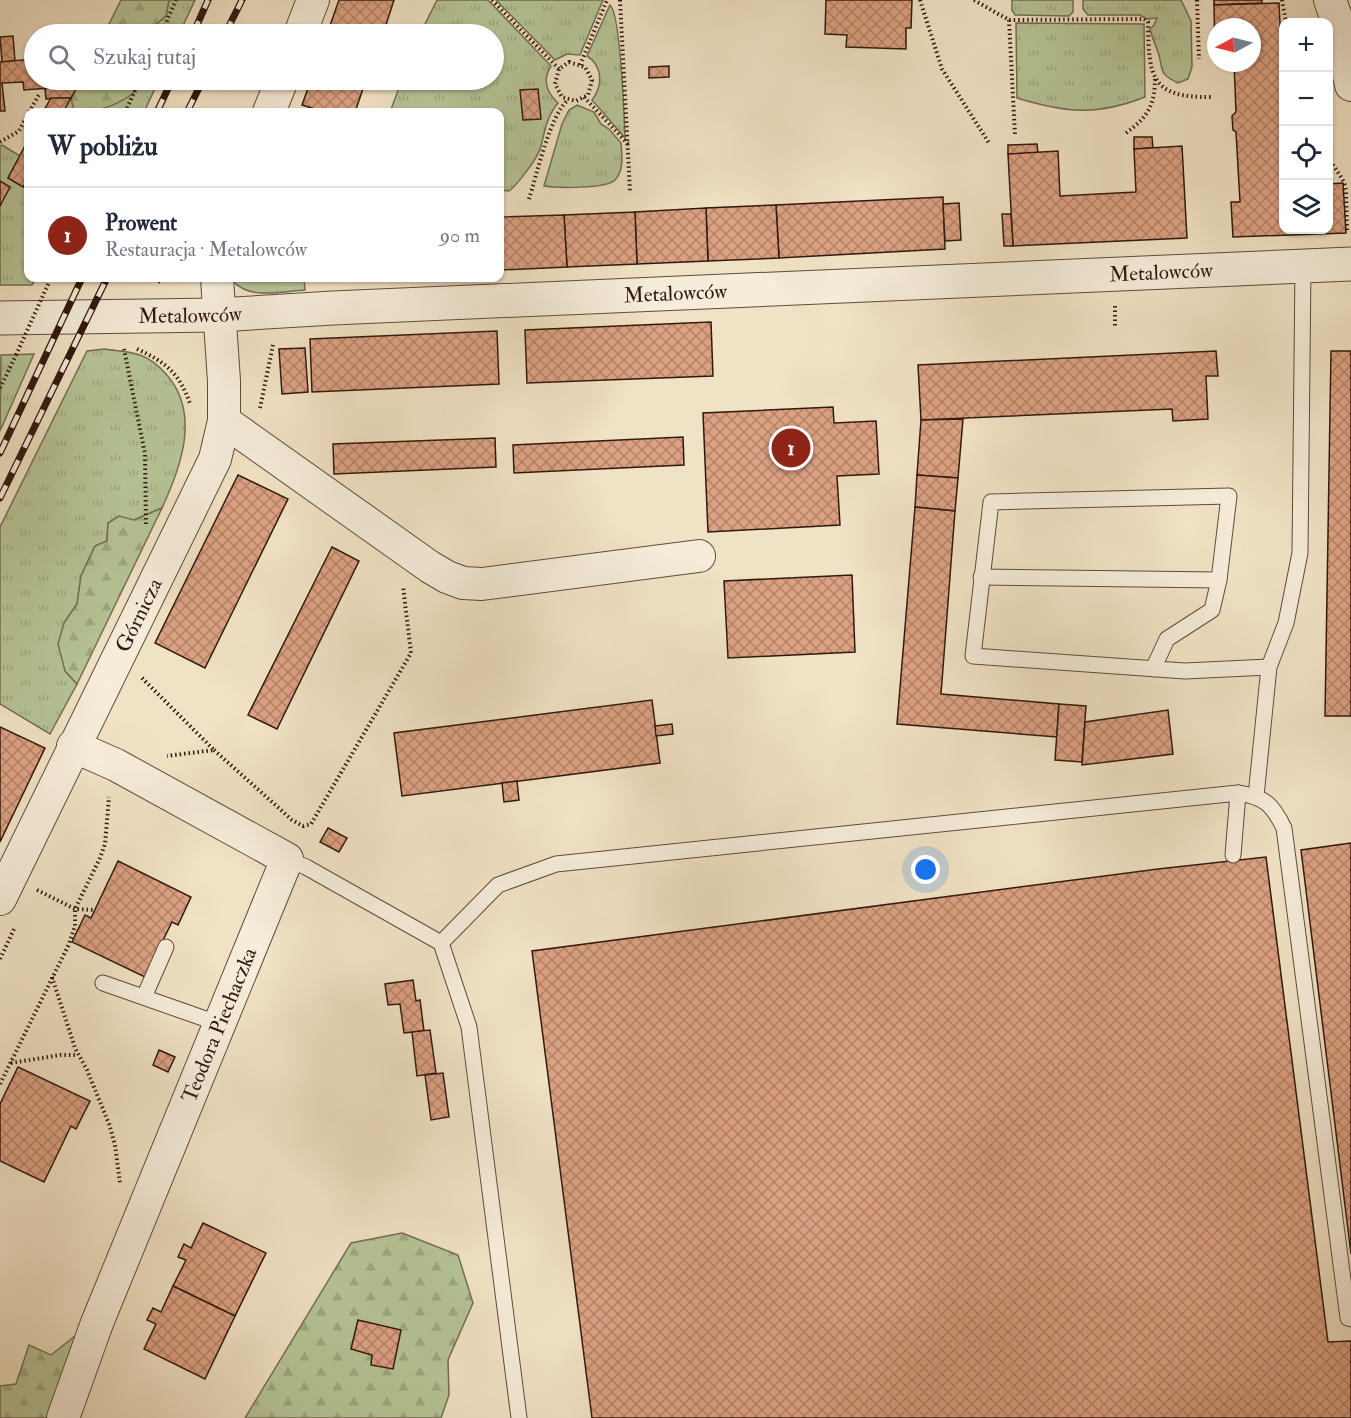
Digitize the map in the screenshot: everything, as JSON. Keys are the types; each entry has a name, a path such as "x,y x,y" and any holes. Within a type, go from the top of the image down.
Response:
{"street":[{"path":"304,24 313,0"},
{"path":"1330,0 1337,20 1351,85"},
{"path":"271,108 278,90"},
{"name":"Metalowców","path":"0,318 218,315 333,308 1351,264"},
{"name":"Górnicza","path":"0,899 215,459 224,421 224,381 216,282"},
{"path":"224,421 430,567 463,583 505,582 699,556"},
{"path":"73,746 116,765 287,859"},
{"name":"Teodora Piechaczka","path":"63,1418 97,1323 287,859"}],"lane":[{"path":"1256,796 1269,667 1286,623 1300,553 1303,266"},
{"path":"1153,669 1167,639 1212,610 1220,580 1229,496 991,502 973,656 1153,669 1185,671 1269,667"},
{"path":"981,577 1220,580"},
{"path":"1233,855 1238,793"},
{"path":"441,943 498,885 556,864 1238,793 1256,796 1274,808 1284,828 1346,1306 1348,1318 1351,1319"},
{"path":"287,859 306,867 441,943 469,1027 519,1418"},
{"path":"144,997 166,947"},
{"path":"103,982 220,1024"}],"path":[{"path":"165,24 176,0"},
{"path":"492,0 559,69"},
{"path":"580,65 607,0"},
{"path":"620,0 630,192"},
{"path":"920,0 942,69 990,143"},
{"path":"974,0 1009,20 1144,19 1148,22 1149,56 1155,77 1155,93 1149,112 1126,134"},
{"path":"1197,0 1199,59"},
{"path":"1282,0 1285,18"},
{"path":"1009,20 1015,135"},
{"path":"569,62 580,65 585,67 592,80 588,95 576,101 568,100 562,97 555,84 559,69 569,62"},
{"path":"1155,77 1162,88 1170,93 1188,98 1212,97"},
{"path":"127,108 135,90"},
{"path":"32,108 40,93"},
{"path":"584,97 628,144"},
{"path":"530,199 554,119 568,100"},
{"path":"0,142 19,131 24,122"},
{"path":"0,388 49,282"},
{"path":"260,409 275,338"},
{"path":"146,527 145,454 123,345 146,353 161,362 180,379 192,407"},
{"path":"138,673 214,750 292,820 303,826 311,824 411,653 410,636"},
{"path":"158,757 214,750"},
{"path":"0,1084 75,926 75,909 105,844 108,794"},
{"path":"34,888 75,909 94,910"},
{"path":"52,977 78,1055 87,1070 109,1124 115,1145 120,1189"},
{"path":"10,1064 60,1055 78,1055"}],"green space":[{"path":"121,0 169,0 166,16 156,24 109,24"},
{"path":"169,0 195,0 184,24 156,24 166,16"},
{"path":"437,0 488,0 551,66 546,81 551,95 558,103 549,118 536,157 509,191 504,190 504,108 392,108 398,90 504,90 504,24 425,24"},
{"path":"496,0 603,0 580,55 567,54 555,60"},
{"path":"1012,0 1073,0 1073,12 1069,16 1015,15 1012,10"},
{"path":"1083,0 1181,0 1191,21 1192,67 1188,79 1178,83 1162,71 1150,29 1157,18 1147,19 1140,15 1088,15 1083,9"},
{"path":"610,5 617,27 625,138 592,100 598,89 600,76 596,65 587,56"},
{"path":"1016,23 1144,24 1145,97 1096,110 1051,107 1017,98"},
{"path":"75,90 134,90 134,93 106,108 73,108 71,98"},
{"path":"133,90 154,90 146,108 65,108 71,98 133,93"},
{"path":"577,105 594,112 601,124 609,129 621,143 620,172 615,180 602,185 544,186 562,124 569,110"},
{"path":"0,146 20,156 8,178 23,187 24,185 24,282 34,282 32,285 0,285"},
{"path":"234,282 304,282 305,290 258,293 241,288"},
{"path":"104,349 140,355 154,363 166,374 177,389 183,406 184,440 176,475 162,508 134,520 108,523 107,541 95,546 81,576 77,604 64,623 65,671 77,684 50,734 0,704 0,527 87,351"},
{"path":"34,354 0,431 1,355"},
{"path":"162,508 77,684 65,671 58,644 64,623 77,604 81,576 95,546 107,541 108,523 119,516 134,520"},
{"path":"402,1233 458,1255 473,1303 448,1360 449,1395 441,1418 245,1418 351,1243"},
{"path":"89,1325 56,1418 0,1418 0,1386 16,1384 29,1345 51,1355"}],"building":[{"path":"339,0 394,0 386,24 331,24"},
{"path":"826,0 912,0 911,28 906,28 906,49 846,47 847,35 825,34"},
{"path":"1214,0 1262,0 1262,3 1214,5"},
{"path":"1279,3 1279,234 1318,234 1233,237 1231,202 1240,202 1236,132 1233,130 1232,116 1236,112 1234,72 1261,72 1261,18 1214,18 1214,5"},
{"path":"13,36 15,61 2,62 0,37"},
{"path":"24,60 24,90 23,82 2,83 5,111 0,111 0,62"},
{"path":"669,66 669,77 649,78 649,67"},
{"path":"538,89 541,119 523,120 520,90"},
{"path":"45,90 75,90 71,98 46,99"},
{"path":"307,90 363,90 356,108 311,108 302,105"},
{"path":"51,98 71,98 65,108 45,108"},
{"path":"1134,137 1152,137 1153,148 1134,149"},
{"path":"1037,144 1038,153 1008,154 1008,145"},
{"path":"1182,146 1187,238 1013,246 1008,154 1058,151 1060,196 1136,192 1134,149"},
{"path":"24,148 23,187 8,178"},
{"path":"0,181 10,187 0,206"},
{"path":"1343,183 1346,233 1333,233 1333,184"},
{"path":"943,197 945,249 779,258 776,205"},
{"path":"959,203 961,240 945,241 943,204"},
{"path":"776,205 779,258 708,261 706,208"},
{"path":"706,208 708,261 637,264 635,212"},
{"path":"635,212 637,264 567,267 564,215"},
{"path":"1002,214 1011,214 1013,246 1004,246"},
{"path":"564,215 567,267 504,270 504,217"},
{"path":"711,322 713,376 527,383 525,330"},
{"path":"497,331 499,384 312,392 310,339"},
{"path":"305,348 308,392 282,394 279,349"},
{"path":"1216,351 1218,376 1206,376 1208,419 1173,421 1172,409 921,420 918,365"},
{"path":"1331,351 1351,351 1351,716 1325,716"},
{"path":"833,407 834,423 876,421 879,474 837,476 840,525 708,532 703,413"},
{"path":"963,419 958,478 917,475 921,420"},
{"path":"683,437 684,465 514,473 513,445"},
{"path":"495,438 496,467 334,474 333,444"},
{"path":"238,475 288,499 205,668 155,643"},
{"path":"917,475 958,478 955,511 915,507"},
{"path":"915,507 955,511 941,694 1059,704 1057,737 897,724"},
{"path":"332,547 359,561 277,729 248,715"},
{"path":"852,575 855,652 728,658 724,581"},
{"path":"652,700 660,763 402,796 394,733"},
{"path":"1059,704 1086,706 1082,762 1055,760"},
{"path":"1168,710 1173,754 1082,765 1085,722"},
{"path":"672,724 673,734 656,736 655,726"},
{"path":"0,727 45,748 0,842"},
{"path":"517,781 519,800 504,802 502,783"},
{"path":"328,828 347,838 339,852 320,842"},
{"path":"1351,843 1351,1254 1301,850"},
{"path":"1266,857 1328,1342 1351,1341 1351,1418 592,1418 532,951 1158,869"},
{"path":"118,861 191,897 178,925 172,922 145,977 72,942 85,915 91,918"},
{"path":"413,980 416,1001 420,1000 424,1031 404,1033 400,1004 388,1005 385,984"},
{"path":"430,1030 436,1073 417,1076 412,1032"},
{"path":"159,1050 175,1057 168,1072 153,1065"},
{"path":"18,1067 90,1101 76,1129 71,1126 44,1182 0,1161 0,1104"},
{"path":"443,1073 449,1117 431,1120 425,1075"},
{"path":"203,1223 266,1253 235,1316 173,1286 186,1260 178,1257 184,1244 191,1248"},
{"path":"173,1286 235,1316 205,1379 144,1349 156,1324 147,1320 153,1308 161,1312"},
{"path":"358,1320 401,1330 393,1369 371,1365 372,1355 351,1349"}],"railway":[{"path":"197,24 208,0"},
{"path":"230,24 242,0"},
{"path":"159,108 167,90"},
{"path":"189,108 198,90"},
{"path":"0,453 80,282"},
{"path":"0,498 105,282"}],"place":[{"name":"Prowent","path":"791,448"}]}
